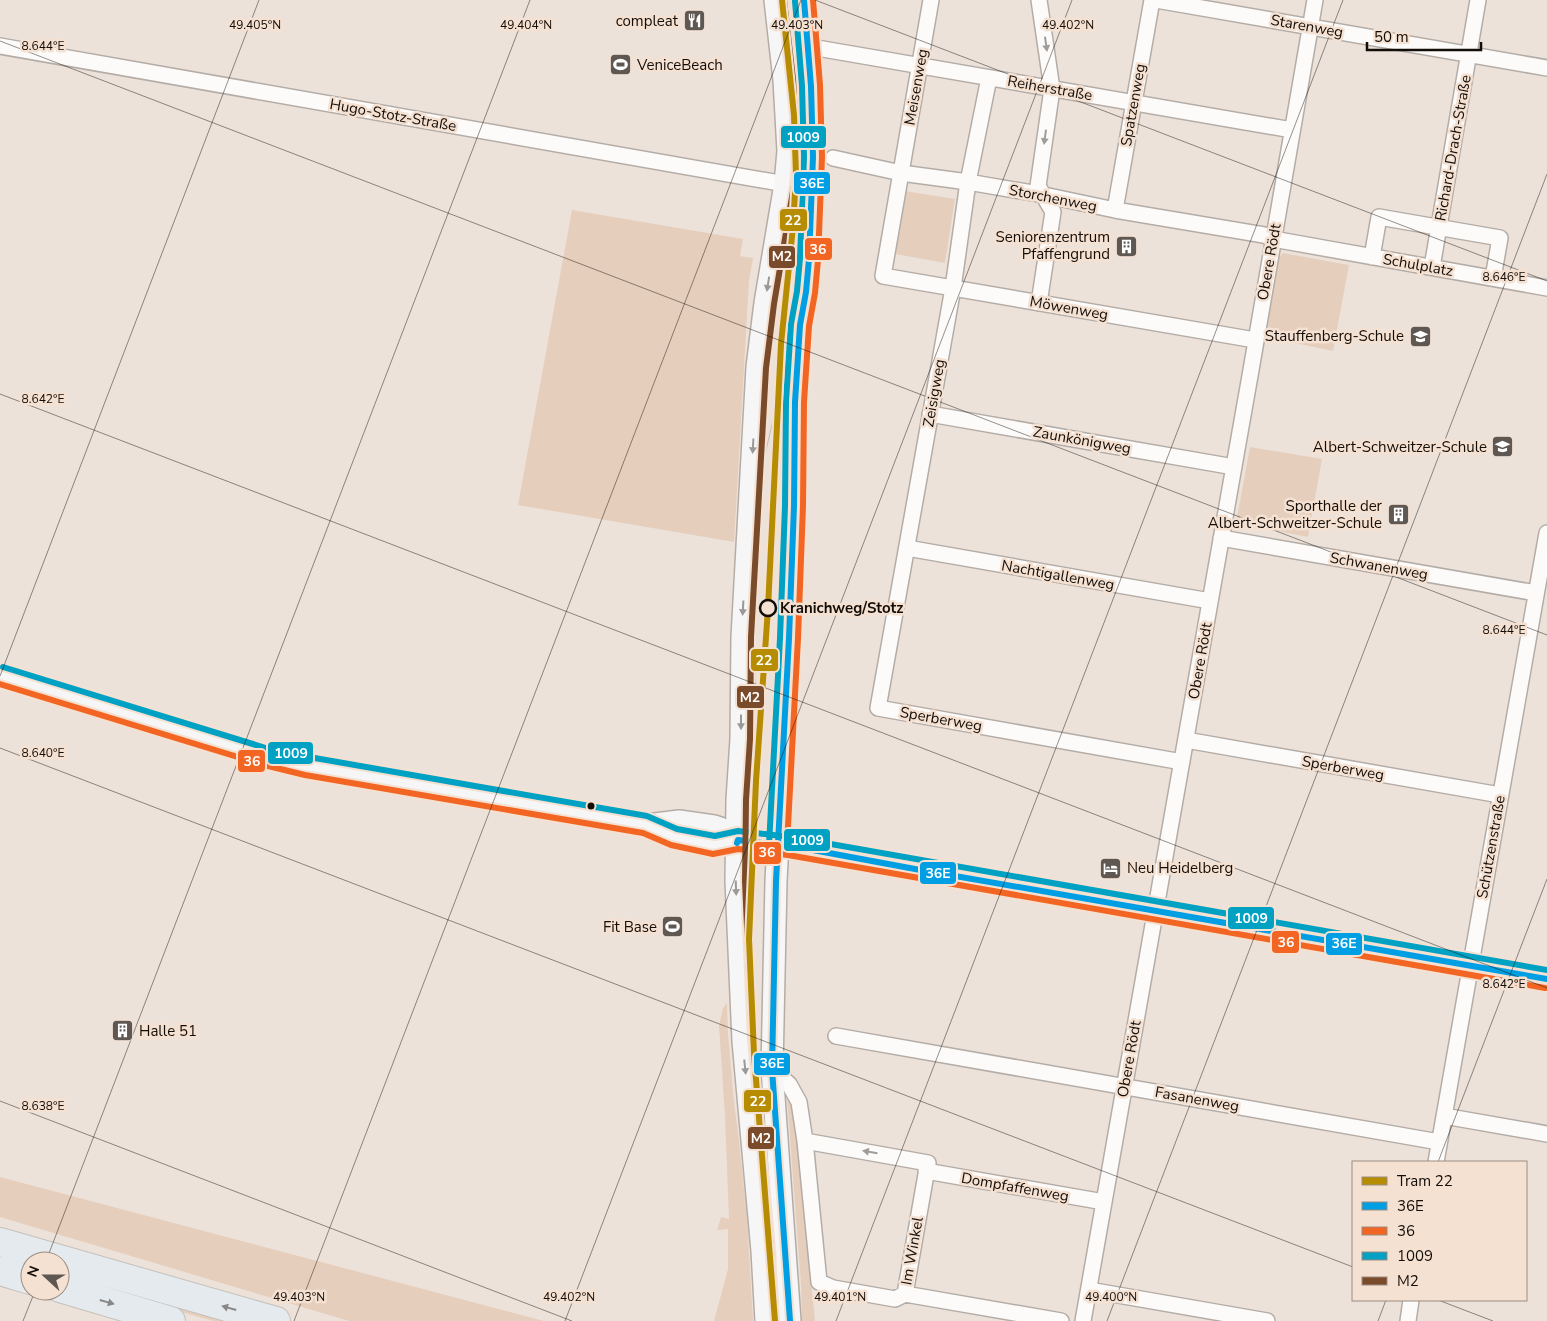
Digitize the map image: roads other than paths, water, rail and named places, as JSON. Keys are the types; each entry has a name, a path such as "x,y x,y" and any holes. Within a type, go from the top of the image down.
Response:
{"highway":[{"path":"0,1242 276,1321"},
{"path":"0,1271 20,1277"},
{"path":"70,1291 171,1321"}],"main road":[{"path":"766,1321 762,1251 742,1034 736,881 737,800 741,739 742,637 757,367 785,184 788,151 787,114 775,0"},
{"path":"790,1321 772,1069 776,881 794,506 795,402 800,325 809,259 813,167 809,48 804,0"},
{"path":"0,675 267,757 306,766 645,825 679,821 714,826 738,840 778,845"}],"street":[{"name":"Meisenweg","path":"883,276 931,0"},
{"path":"1039,0 1052,89 1038,186 1053,212 1039,303"},
{"name":"Spatzenweg","path":"1115,210 1152,0"},
{"name":"Starenweg","path":"1156,0 1547,68"},
{"name":"Obere Rödt","path":"1083,1321 1315,0"},
{"name":"Richard-Drach-Straße","path":"1432,267 1478,0"},
{"name":"Hugo-Stotz-Straße","path":"0,46 785,184"},
{"name":"Reiherstraße","path":"809,48 1292,130"},
{"name":"Zeisigweg","path":"878,708 952,288 968,182 989,78"},
{"name":"Storchenweg","path":"833,158 901,173 1044,195 1115,210 1264,235 1273,239"},
{"name":"Schulplatz","path":"1372,257 1379,217 1439,227 1500,238 1493,278"},
{"name":"Schulplatz","path":"1273,239 1547,288"},
{"name":"Möwenweg","path":"883,276 1255,340"},
{"name":"Zaunkönigweg","path":"930,414 1234,467"},
{"name":"Schützenstraße","path":"1436,1161 1547,533"},
{"name":"Schwanenweg","path":"1222,538 1536,593"},
{"name":"Nachtigallenweg","path":"907,548 1210,601"},
{"name":"Sperberweg","path":"878,708 1182,762"},
{"name":"Sperberweg","path":"1186,740 1500,795"},
{"path":"778,845 1547,979"},
{"name":"Fasanenweg","path":"836,1036 1439,1142"},
{"name":"Im Winkel","path":"772,1069 789,1084 799,1102 805,1141 819,1282 828,1286 895,1299 904,1294 922,1166"},
{"path":"1444,1116 1547,1134"},
{"path":"805,1141 922,1166"},
{"name":"Dompfaffenweg","path":"922,1166 1104,1202"},
{"path":"1089,1290 1267,1321"},
{"path":"904,1294 1060,1321"},
{"path":"1408,1321 1412,1301"}],"tram line":[{"name":"22","path":"775,1321 754,1054 749,939 781,344 793,227 796,175 794,115 782,0"},
{"path":"760,725 751,637 756,572 758,504 763,463 779,395"}],"place":[{"name":"compleat","path":"694,21"},
{"name":"VeniceBeach","path":"621,65"},
{"name":"Seniorenzentrum Pfaffengrund","path":"1126,246"},
{"name":"Stauffenberg-Schule","path":"1420,336"},
{"name":"Albert-Schweitzer-Schule","path":"1503,447"},
{"name":"Sporthalle der Albert-Schweitzer-Schule","path":"1398,515"},
{"name":"Kranichweg/Stotz","path":"768,608"},
{"name":"Neu Heidelberg","path":"1111,868"},
{"name":"Fit Base","path":"673,927"},
{"name":"Halle 51","path":"123,1031"}]}
